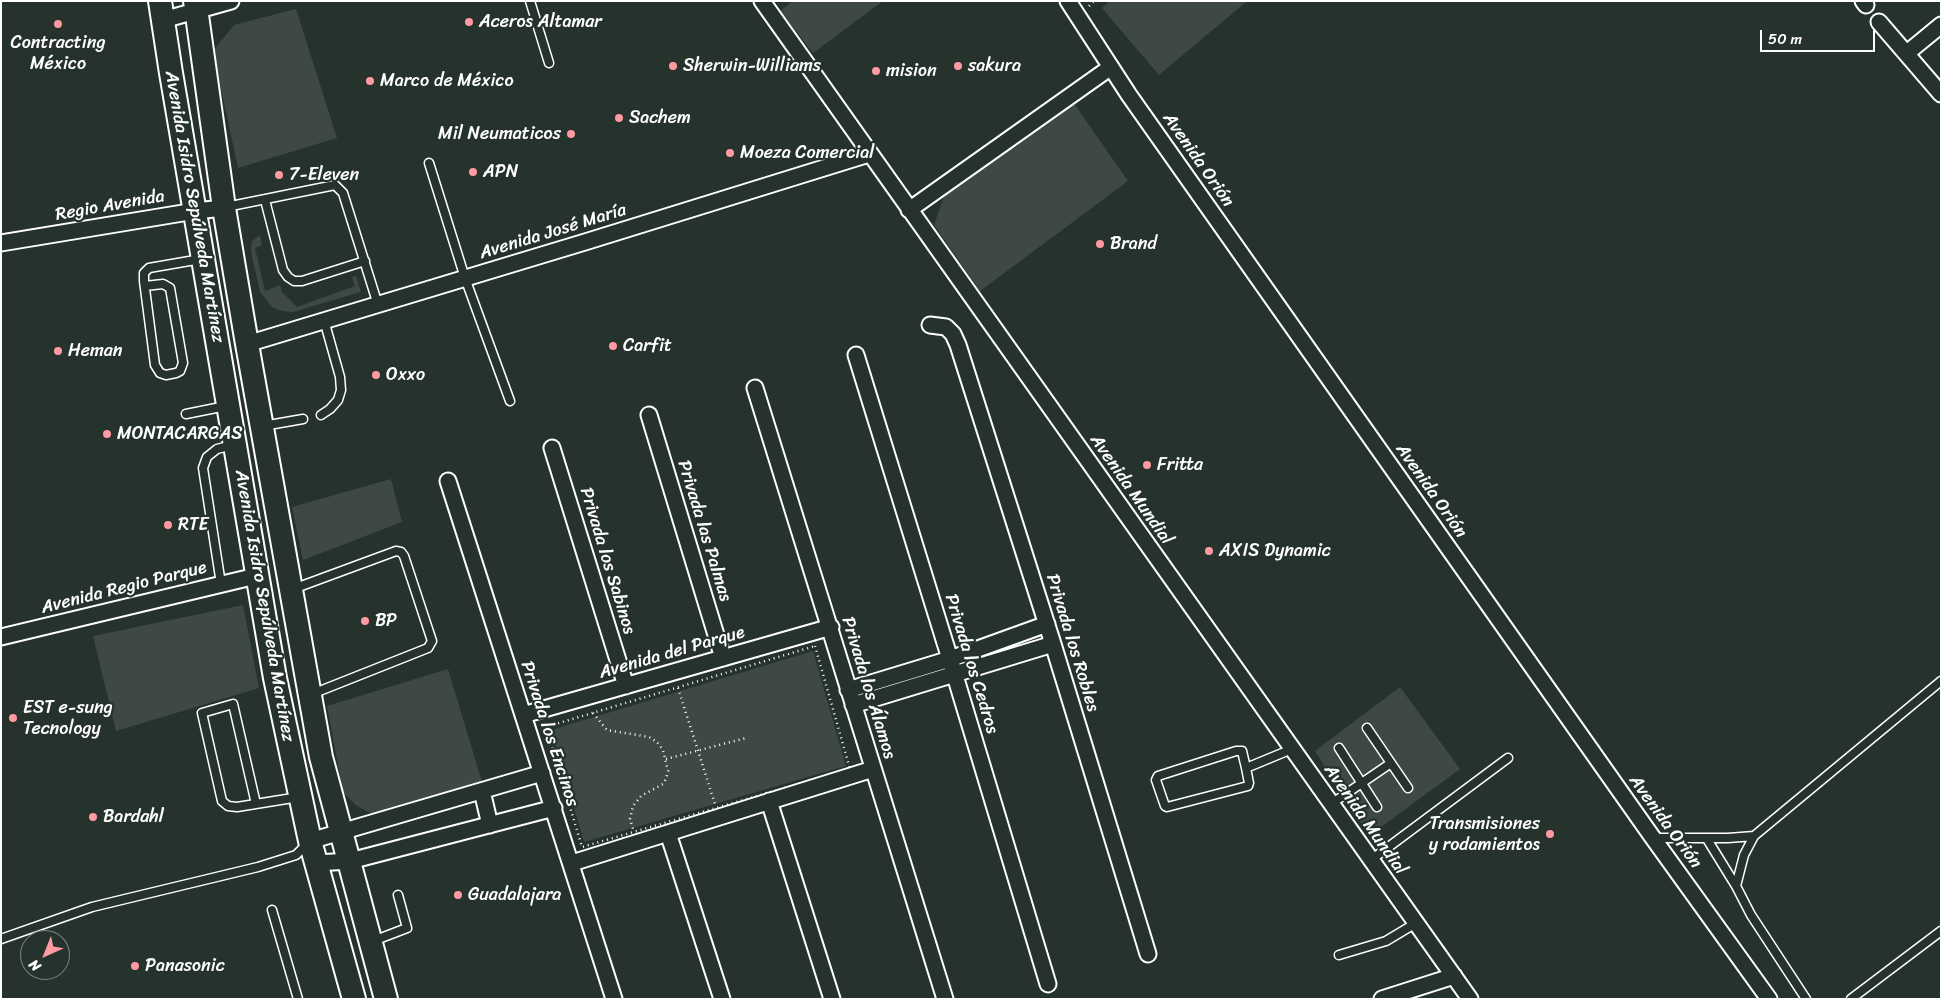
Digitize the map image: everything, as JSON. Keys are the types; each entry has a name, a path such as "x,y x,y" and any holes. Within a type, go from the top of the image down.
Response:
{"main road":[{"name":"Avenida Isidro Sepúlveda Martínez","path":"196,6 224,208 321,757 386,999"},
{"name":"Avenida Isidro Sepúlveda Martínez","path":"161,11 256,576 300,796 307,856 354,999"}],"street":[{"path":"161,11 231,1"},
{"name":"Avenida Mundial","path":"762,1 1470,999"},
{"name":"Avenida Orión","path":"1068,1 1111,66 1653,838 1769,999"},
{"path":"1879,22 1941,94"},
{"path":"1907,53 1941,25"},
{"path":"909,210 1111,66"},
{"name":"Avenida José María","path":"247,344 869,154"},
{"name":"Regio Avenida","path":"1,244 195,211 224,208"},
{"name":"Privada los Robles","path":"930,325 946,327 953,334 958,344 1047,624 1148,954"},
{"name":"Privada los Cedros","path":"856,356 1048,984"},
{"name":"Privada los Álamos","path":"755,388 831,627 848,690 945,999"},
{"name":"Privada las Palmas","path":"649,415 723,658"},
{"name":"Privada los Sabinos","path":"552,448 626,686"},
{"name":"Privada los Encinos","path":"448,481 572,863 614,999"},
{"name":"Avenida Regio Parque","path":"1,637 256,576"},
{"path":"848,690 950,659 1047,624"},
{"name":"Avenida del Parque","path":"523,715 831,627"},
{"path":"853,705 1053,644"},
{"path":"572,863 873,769"},
{"path":"307,856 340,832 542,773"},
{"path":"482,791 490,825"},
{"path":"768,802 832,999"},
{"path":"307,856 350,861 554,808"},
{"path":"668,833 722,999"},
{"path":"1382,999 1454,976"}],"lane":[{"path":"530,1 549,62"},
{"path":"429,163 464,278 510,401"},
{"path":"224,208 335,185 343,193 378,305"},
{"path":"265,200 283,270 288,278 294,281 302,281 365,260"},
{"path":"145,286 163,284 170,288 183,363 180,371 176,373 160,373 155,365 145,286 144,273 149,268 203,259"},
{"path":"320,415 330,409 338,400 341,390 340,377 324,320"},
{"path":"186,414 228,406"},
{"path":"261,426 303,419"},
{"path":"221,584 202,468 207,457 217,450 234,444"},
{"path":"291,590 396,551 401,552 404,556 432,641 428,648 310,695"},
{"path":"1736,886 1744,855 1754,836 1941,682"},
{"path":"256,804 233,704 202,713 222,800 228,806 237,807 256,804 300,796"},
{"path":"1367,728 1408,788"},
{"path":"1339,748 1378,807"},
{"path":"1246,768 1292,749"},
{"path":"1239,750 1243,754 1246,768 1248,786 1167,807 1164,806 1156,780 1158,776 1239,750"},
{"path":"1371,860 1508,758"},
{"path":"1331,804 1391,763"},
{"path":"1653,838 1707,839 1754,836"},
{"path":"1707,839 1736,886 1751,915 1806,999"},
{"path":"1,939 92,907 307,856"},
{"path":"371,942 404,931 407,928 398,896"},
{"path":"272,910 298,999"},
{"path":"1339,955 1386,941 1416,923"},
{"path":"1851,999 1941,931"}],"path":[{"path":"815,646 850,769 582,848 546,727 592,713 815,646"},
{"path":"678,688 716,808"},
{"path":"592,713 608,730 649,737 657,742 663,750 668,771 662,784 641,796 633,806 630,819 634,832"},
{"path":"666,760 746,738"}],"shaded area":[{"path":"793,1 883,1 813,53 780,11"},
{"path":"1110,1 1247,1 1159,75 1102,8"},
{"path":"296,9 337,138 238,168 213,51 234,25"},
{"path":"1073,102 1128,181 980,291 934,225 944,196"},
{"path":"260,235 262,245 255,248 265,291 280,285 282,292 297,307 355,286 352,277 356,276 361,292 293,312 282,311 272,307 260,292 251,252 252,241"},
{"path":"391,479 402,522 303,560 292,507"},
{"path":"243,605 259,688 116,731 93,636"},
{"path":"813,651 846,766 584,842 551,730"},
{"path":"448,669 482,782 372,814 356,805 343,792 327,706"},
{"path":"1400,687 1460,769 1369,836 1315,751"}],"place":[{"name":"Aceros Altamar","path":"469,22"},
{"name":"Contracting México","path":"58,24"},
{"name":"Sherwin-Williams","path":"673,66"},
{"name":"sakura","path":"958,66"},
{"name":"mision","path":"876,71"},
{"name":"Marco de México","path":"370,81"},
{"name":"Sachem","path":"619,118"},
{"name":"Mil Neumaticos","path":"571,134"},
{"name":"Moeza Comercial","path":"730,153"},
{"name":"APN","path":"473,172"},
{"name":"7-Eleven","path":"279,175"},
{"name":"Brand","path":"1100,244"},
{"name":"Carfit","path":"613,346"},
{"name":"Heman","path":"58,351"},
{"name":"Oxxo","path":"376,375"},
{"name":"MONTACARGAS","path":"107,434"},
{"name":"Fritta","path":"1147,465"},
{"name":"RTE","path":"168,525"},
{"name":"AXIS Dynamic","path":"1209,551"},
{"name":"BP","path":"365,621"},
{"name":"EST e-sung Tecnology","path":"13,718"},
{"name":"Bardahl","path":"93,817"},
{"name":"Transmisiones y rodamientos","path":"1550,834"},
{"name":"Guadalajara","path":"458,895"},
{"name":"Panasonic","path":"135,966"}]}
